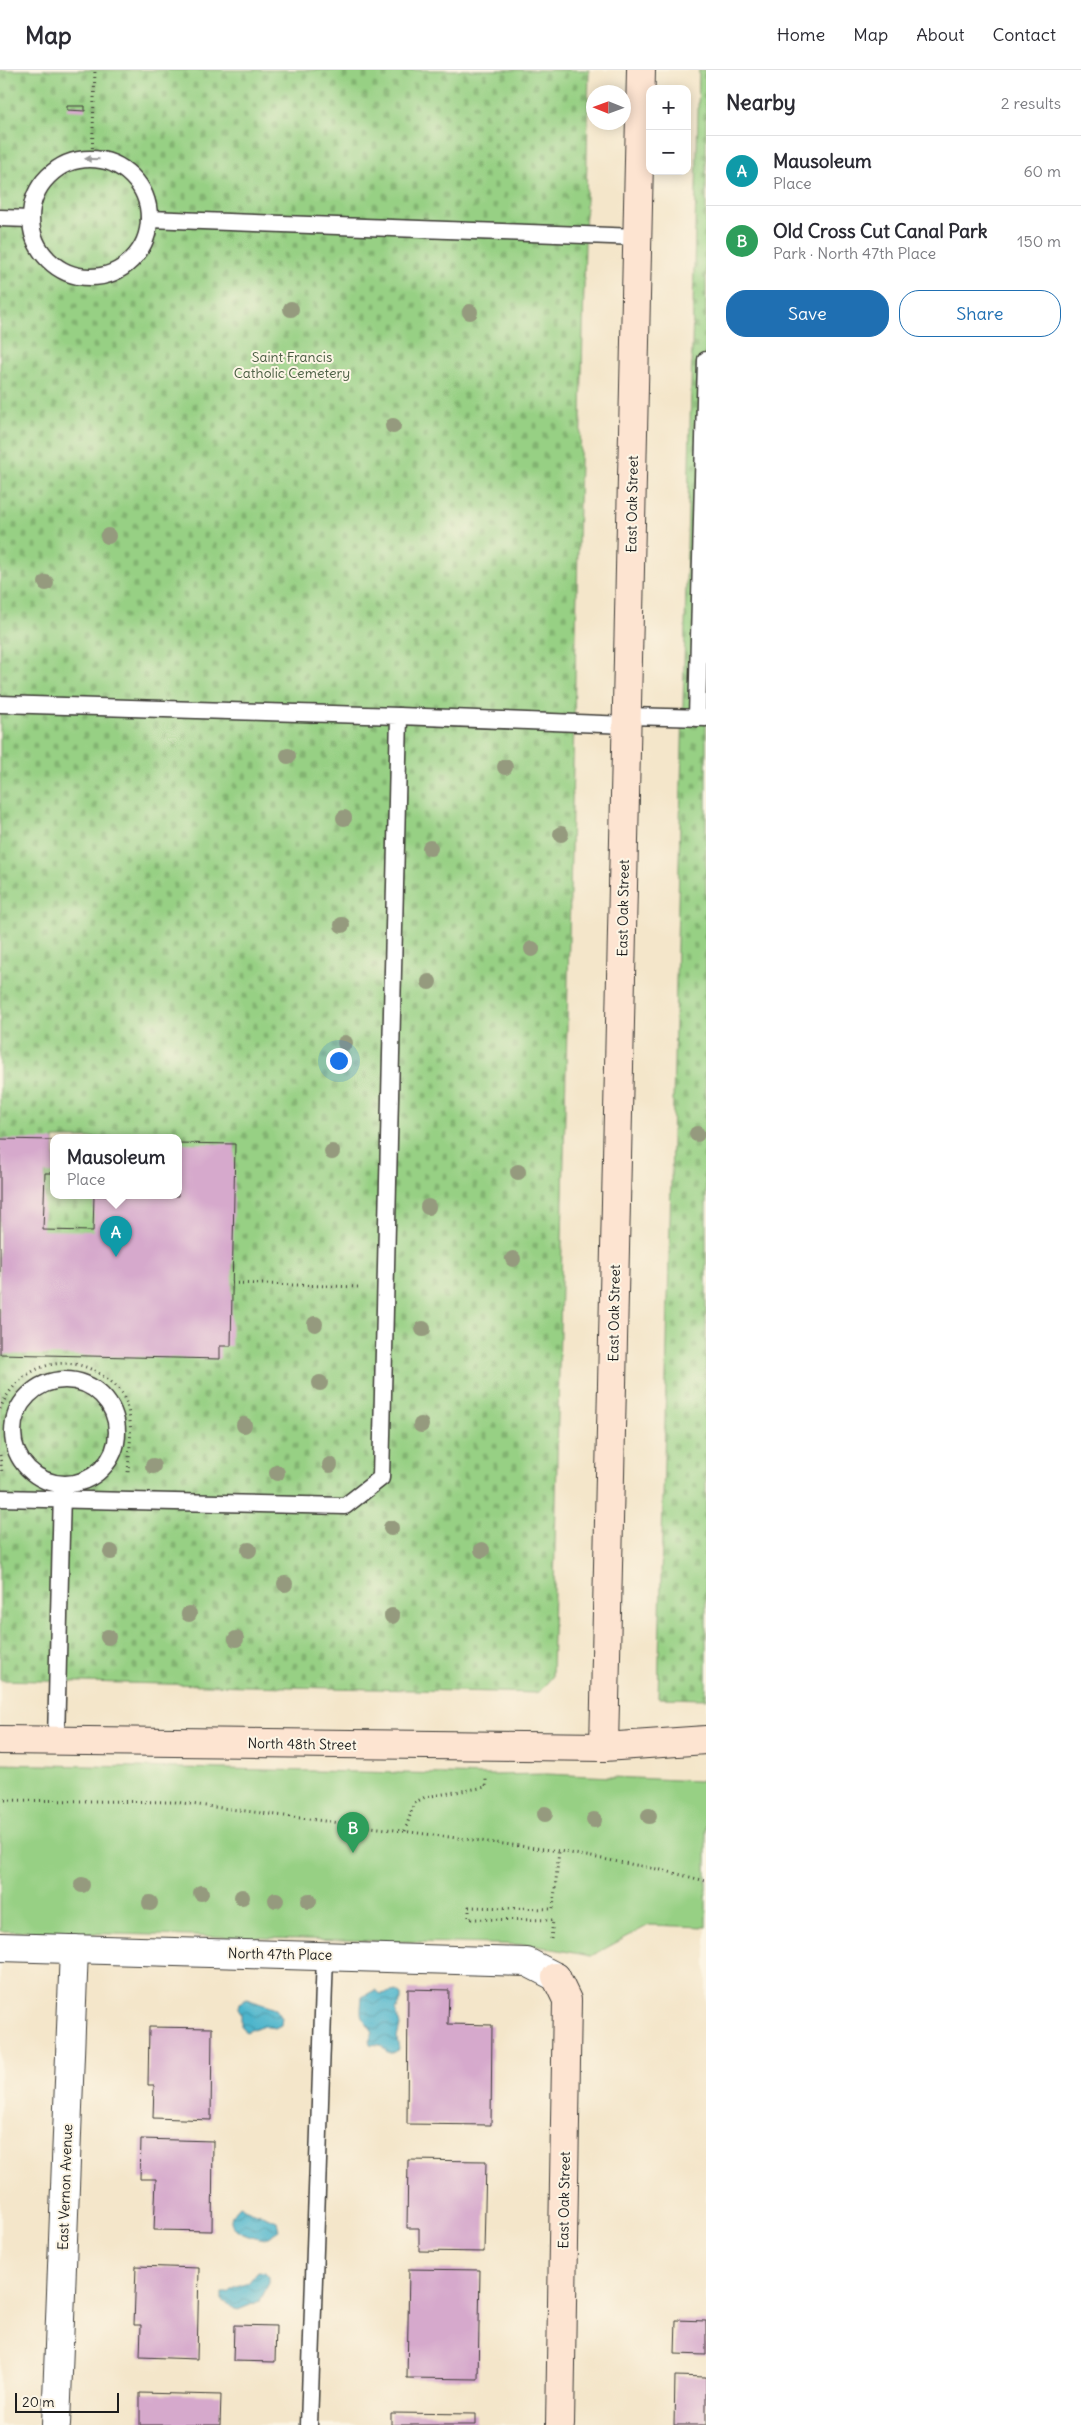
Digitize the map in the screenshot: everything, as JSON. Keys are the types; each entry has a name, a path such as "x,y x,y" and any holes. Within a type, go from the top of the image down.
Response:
{"street":[{"name":"East Oak Street","path":"604,1747 641,70"},
{"name":"North 48th Street","path":"0,1740 604,1747 706,1740"},
{"name":"North 48th Street","path":"604,1747 706,1760"},
{"name":"North 47th Place","path":"0,1947 527,1962 556,1977"},
{"name":"East Vernon Avenue","path":"56,2425 74,1949"},
{"name":"East Oak Street","path":"556,1977 568,2000 560,2425"}],"lane":[{"path":"92,158 108,160 125,170 138,183 147,200 149,219 145,239 135,257 119,270 100,277 79,277 60,270 44,257 34,239 30,219 33,200 41,183 54,169 71,161 92,158"},
{"path":"0,218 30,219"},
{"path":"149,219 638,237"},
{"path":"0,704 627,721 701,718 706,360"},
{"path":"0,1498 62,1492 128,1501 345,1506 381,1478 399,716"},
{"path":"70,1380 86,1384 101,1394 112,1409 117,1426 116,1444 109,1461 97,1474 62,1492 26,1467 14,1445 13,1429 17,1412 25,1398 38,1388 53,1381 70,1380"},
{"path":"56,1741 62,1492"},
{"path":"309,2425 324,1955"}],"path":[{"path":"92,158 95,70"},
{"path":"232,1284 385,1288"},
{"path":"0,1409 14,1385 30,1371 70,1362 88,1366 106,1378 121,1391 132,1425 128,1501"},
{"path":"405,1831 414,1803 426,1797 486,1788 486,1779"},
{"path":"0,1800 175,1802 559,1851 657,1869 706,1881"},
{"path":"550,1947 553,1920 469,1919 469,1907 554,1909 559,1851"}],"green space":[{"name":"Saint Francis Catholic Cemetery","path":"0,70 589,70 589,85 586,85 586,130 588,130 552,1677 538,1693 0,1680"},
{"path":"699,70 706,70 706,1699 658,1698"},
{"path":"0,1764 492,1775 547,1774 699,1781 706,1778 706,1927 649,1925 591,1956 531,1945 0,1931"}],"water":[{"path":"375,1990 381,1994 396,1991 401,1995 401,2001 396,2011 400,2026 397,2038 399,2049 393,2053 380,2045 370,2044 369,2040 373,2032 362,2016 362,1997"},
{"path":"247,1999 276,2009 282,2018 281,2025 275,2028 261,2026 246,2032 241,2028 241,2013 238,2008 239,2003"},
{"path":"239,2206 277,2221 279,2230 265,2239 237,2230 231,2220"},
{"path":"258,2271 265,2272 269,2277 269,2283 260,2301 238,2310 222,2300 222,2293 227,2293 234,2288 248,2283"}],"building":[{"path":"67,106 85,106 85,111 67,110"},
{"path":"0,1139 50,1140 50,1173 45,1173 43,1230 93,1231 94,1199 182,1199 182,1143 235,1144 231,1346 220,1346 220,1359 0,1354"},
{"path":"408,1989 449,1990 448,2024 492,2025 491,2125 407,2124"},
{"path":"149,2027 212,2028 211,2120 153,2118 154,2085 148,2085"},
{"path":"141,2139 213,2141 212,2231 154,2230 156,2179 140,2179"},
{"path":"408,2160 486,2161 484,2252 419,2251 419,2228 407,2228"},
{"path":"136,2266 199,2268 197,2359 140,2357 141,2325 134,2325"},
{"path":"409,2269 480,2270 478,2379 407,2378"},
{"path":"676,2320 706,2321 706,2355 675,2354"},
{"path":"234,2325 276,2326 275,2362 233,2361"},
{"path":"675,2376 706,2377 706,2425 674,2425"},
{"path":"140,2393 221,2395 220,2425 140,2425"},
{"path":"391,2413 476,2414 476,2425 391,2425"}],"place":[{"name":"Mausoleum","path":"116,1257"},
{"name":"Old Cross Cut Canal Park","path":"353,1853"}]}
